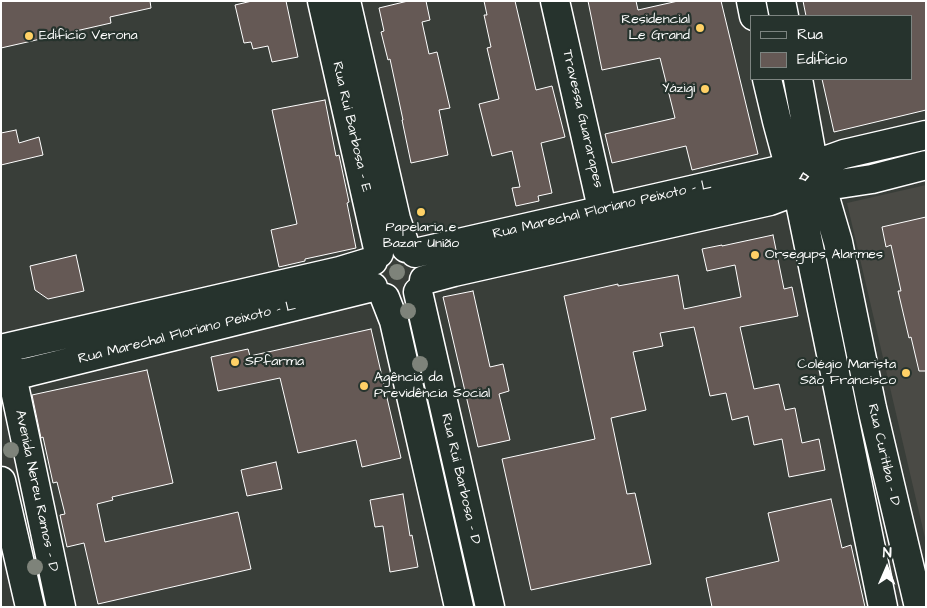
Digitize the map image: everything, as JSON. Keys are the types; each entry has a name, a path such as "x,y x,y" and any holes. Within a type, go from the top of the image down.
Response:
{"street":[{"name":"Rua Rui Barbosa - E","path":"322,1 378,275"},
{"name":"Rua Rui Barbosa - E","path":"346,1 396,219 410,250"},
{"name":"Travessa Guararapes","path":"554,1 609,237"},
{"path":"751,1 754,15"},
{"path":"781,1 784,15"},
{"path":"767,80 787,158 805,177"},
{"path":"798,80 805,177 883,607"},
{"name":"Rua Marechal Floriano Peixoto - L","path":"421,286 454,272 770,201 844,154 926,135"},
{"name":"Rua Marechal Floriano Peixoto - L","path":"410,250 501,233 776,171 839,184 872,179 926,165"},
{"name":"Rua Curitiba - D","path":"805,177 826,201 838,242 872,408 918,607"},
{"path":"501,233 506,261"},
{"path":"396,246 410,250 423,265 421,286 411,298 393,301 378,275 387,248 396,246"},
{"name":"Rua Marechal Floriano Peixoto - L","path":"2,342 330,273 378,275"},
{"name":"Rua Marechal Floriano Peixoto - L","path":"6,377 378,275"},
{"name":"Rua Rui Barbosa - D","path":"378,275 394,321 459,607"},
{"name":"Rua Rui Barbosa - D","path":"421,286 422,314 490,607"},
{"name":"Avenida Nereu Ramos - D","path":"2,342 6,377 17,399 61,607"},
{"path":"1,481 30,607"}],"shaded area":[{"name":"Colégio Marista São Francisco","path":"926,185 926,542 847,203"}],"building":[{"name":"Edifício Verona","path":"1,1 150,1 151,8 110,17 111,23 1,48"},
{"path":"252,1 286,1 298,57 272,62 268,46 253,49 251,42 244,43 235,5"},
{"path":"408,1 426,1 430,20 422,22 429,54 437,52 450,108 439,110 448,155 411,163 390,59 388,60 381,32 384,31 379,8"},
{"path":"484,1 515,1 536,90 552,86 565,137 541,143 552,193 538,196 539,201 516,206 512,188 520,187 512,151 492,156 479,104 499,99 487,48 491,47 484,15 487,15"},
{"path":"588,1 636,1 638,10 678,1 721,1 758,154 692,170 686,146 612,163 605,134 675,118 660,58 602,70"},
{"path":"803,1 926,1 926,110 834,132 822,80 912,80 912,15 806,15"},
{"path":"325,100 336,156 339,155 349,202 347,203 356,248 305,259 305,261 279,267 271,230 297,224 272,110"},
{"path":"16,130 19,143 39,137 43,155 1,165 1,133"},
{"path":"926,217 926,371 919,371 898,291 901,291 891,245 886,247 882,227"},
{"path":"773,235 784,289 792,287 798,316 740,327 754,389 779,384 785,410 795,408 802,443 819,439 825,470 789,477 782,439 754,445 748,416 732,420 726,393 710,396 694,327 660,333 663,346 633,352 646,410 611,418 627,494 635,493 651,564 531,590 502,459 595,439 564,296 618,284 618,286 678,275 684,309 741,297 735,265 707,271 702,249"},
{"path":"76,255 84,291 48,299 35,290 30,266"},
{"path":"473,291 490,367 503,364 509,391 499,394 510,440 478,447 443,297"},
{"path":"371,329 401,458 362,467 356,440 298,453 280,378 218,391 211,357 248,349 250,356"},
{"path":"147,370 173,483 112,497 113,500 97,504 105,542 238,512 251,569 98,604 84,543 67,547 60,515 65,514 57,482 53,483 32,395"},
{"path":"276,462 282,489 247,496 241,470"},
{"path":"403,494 410,536 412,535 418,567 390,572 383,526 375,527 370,500"},
{"path":"831,499 842,548 851,545 865,607 712,607 706,578 779,561 768,513"}],"place":[{"name":"Residencial Le Grand","path":"700,28"},
{"name":"Edifício Verona","path":"29,36"},
{"name":"Yázigi","path":"705,89"},
{"name":"Papelaria e Bazar União","path":"421,212"},
{"name":"Orsegups Alarmes","path":"755,255"},
{"name":"SPfarma","path":"235,362"},
{"name":"Colégio Marista São Francisco","path":"906,373"},
{"name":"Agência da Previdência Social","path":"364,386"}]}
